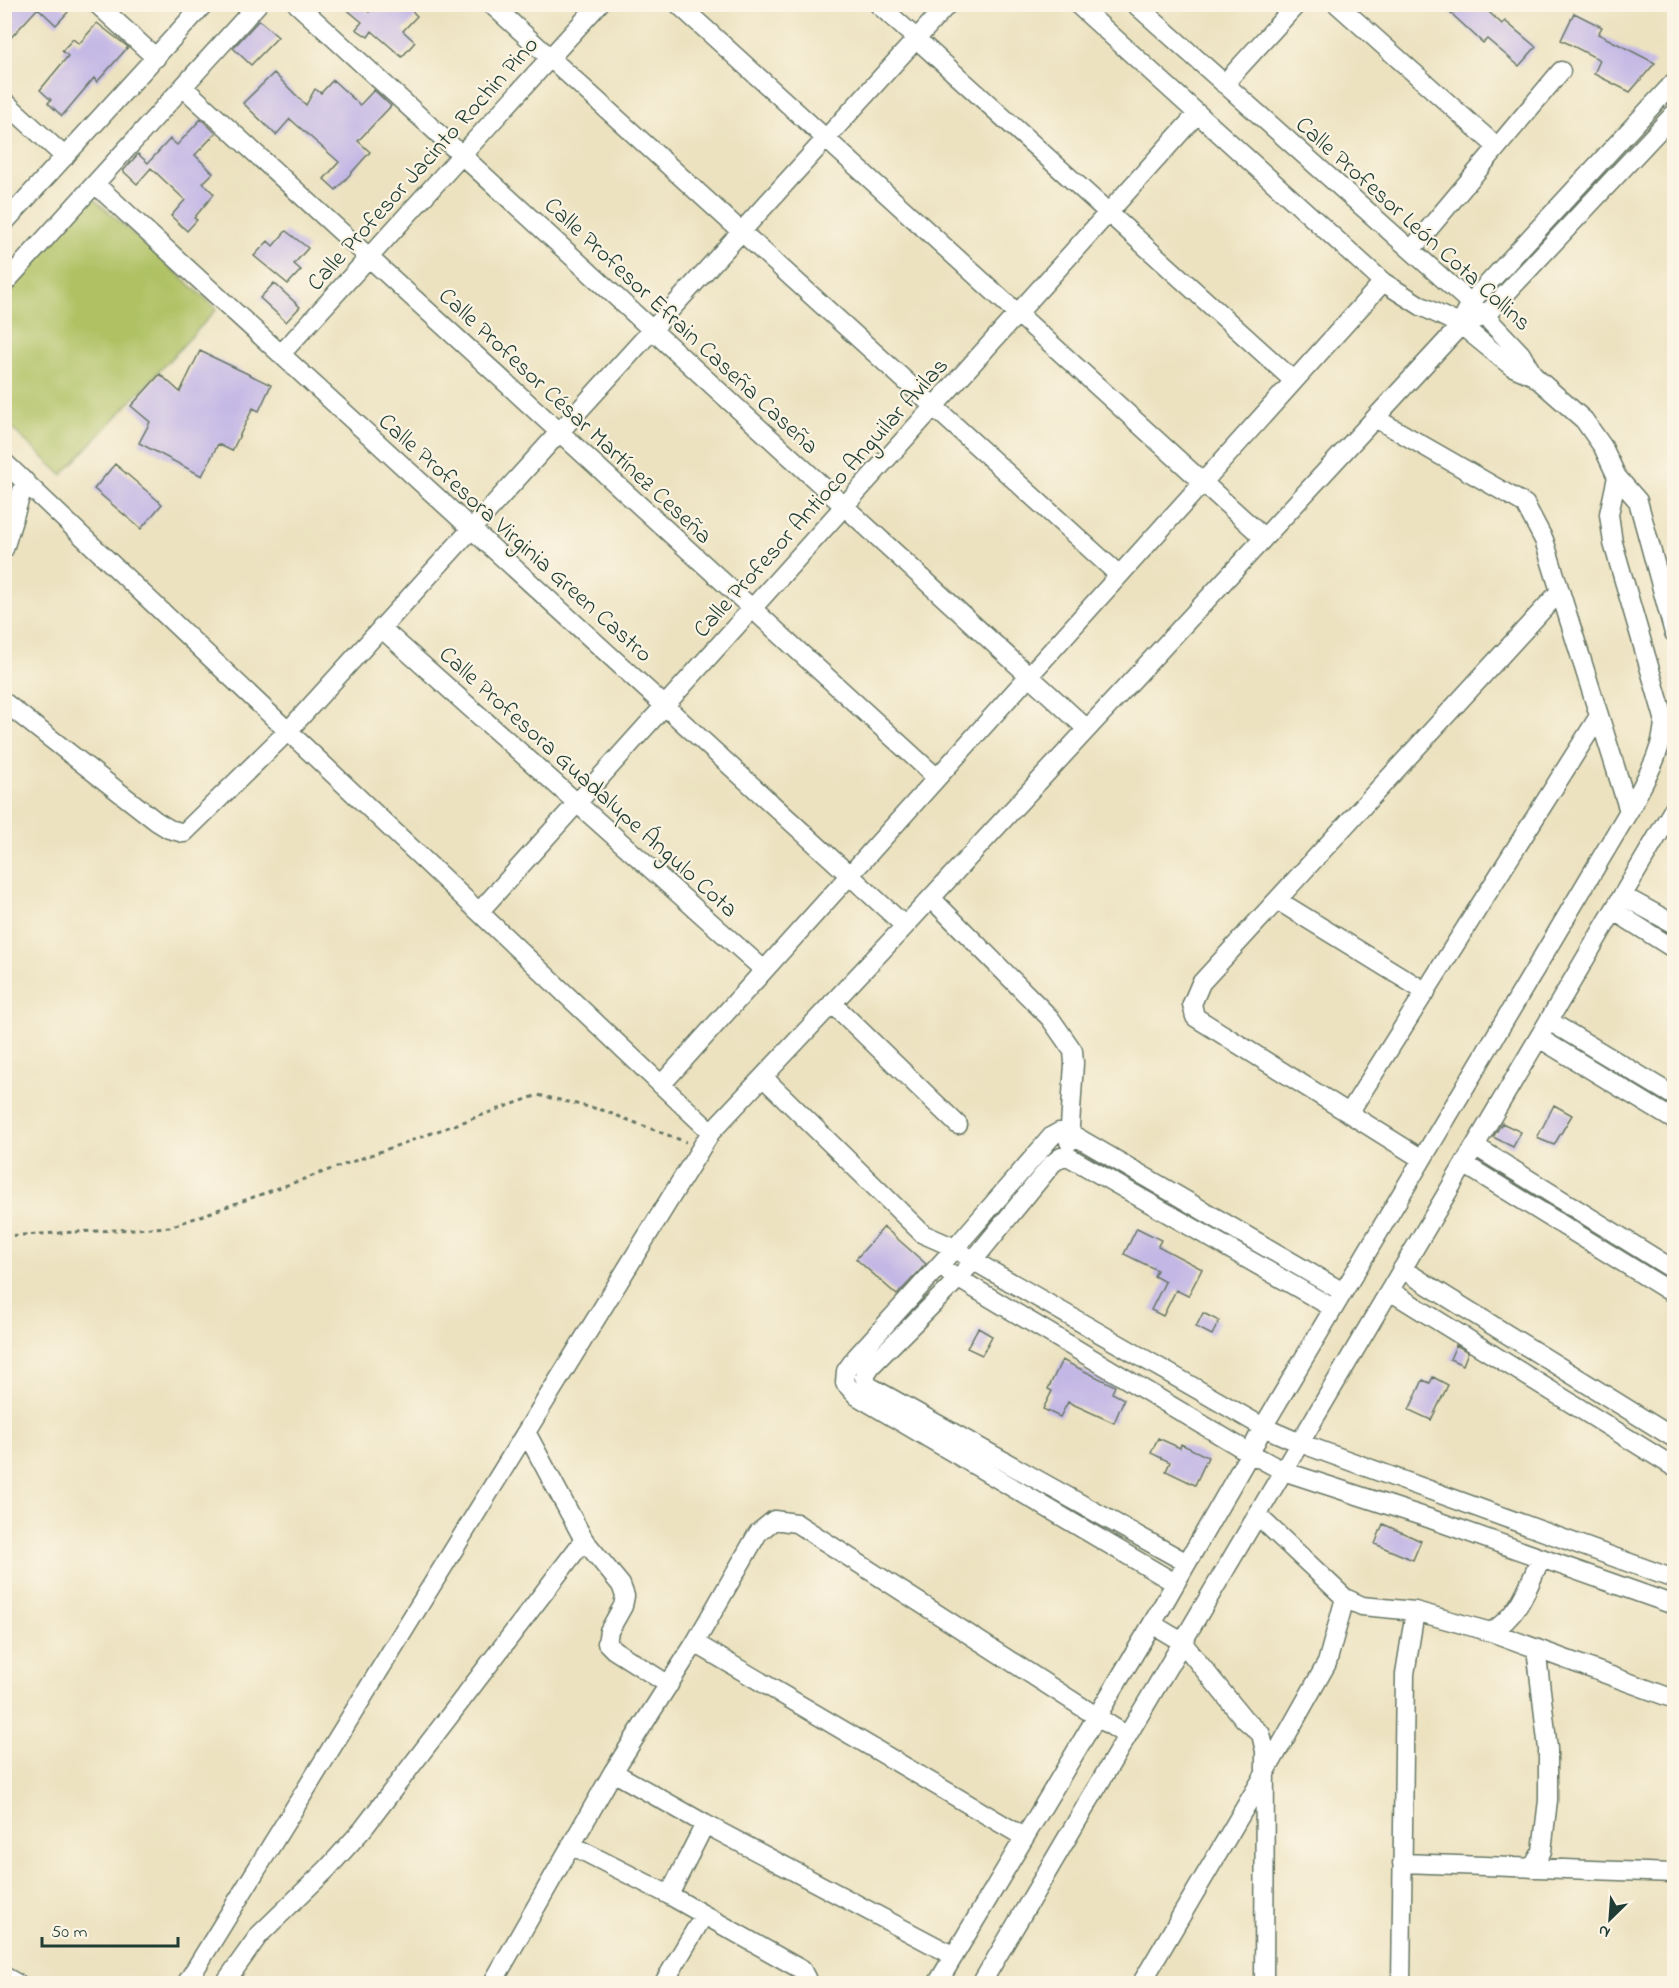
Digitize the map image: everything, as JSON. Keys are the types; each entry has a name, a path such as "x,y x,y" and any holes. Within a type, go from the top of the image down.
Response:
{"street":[{"path":"97,4 156,58"},
{"path":"4,223 204,4"},
{"path":"4,284 258,4"},
{"name":"Calle Profesor Efrain Caseña Caseña","path":"297,4 1087,729"},
{"path":"491,4 1119,575"},
{"name":"Calle Profesor Jacinto Rochin Pino","path":"281,354 599,4"},
{"path":"678,4 1264,538"},
{"path":"878,4 1294,381"},
{"path":"4,702 156,821 168,829 184,833 288,731 948,4"},
{"name":"Calle Profesor León Cota Collins","path":"1077,4 1383,282 1421,306 1461,325 1511,366 1534,376"},
{"name":"Calle Profesor León Cota Collins","path":"1135,4 1485,316 1521,354 1534,376"},
{"path":"1224,84 1297,4"},
{"path":"1337,4 1497,147"},
{"path":"1411,250 1562,71"},
{"path":"186,1983 706,1140 1461,325 1470,303 1674,82"},
{"name":"Calle Profesor César Martínez Ceseña","path":"183,87 937,778"},
{"path":"4,101 65,157"},
{"name":"Calle Profesor Antioco Anguilar Avilas","path":"479,912 1197,114"},
{"path":"1461,325 1485,316 1674,114"},
{"name":"Calle Profesora Virginia Green Castro","path":"95,184 905,926"},
{"path":"661,1085 1383,282"},
{"path":"1534,376 1584,420 1603,447 1617,477 1638,501 1674,633"},
{"path":"1375,418 1525,504 1544,540 1629,811"},
{"path":"4,462 661,1085 706,1140"},
{"path":"937,1983 1152,1624 1263,1427 1629,811 1655,761 1664,735 1664,718 1613,543 1609,514 1617,477"},
{"path":"4,549 25,481"},
{"path":"1422,1159 1195,1017 1192,1004 1201,983 1560,591"},
{"name":"Calle Profesora Guadalupe Ángulo Cota","path":"381,628 764,970"},
{"path":"1349,1113 1599,716"},
{"path":"1664,735 1674,753"},
{"path":"981,1983 1674,808"},
{"path":"931,898 1050,1018 1073,1051 1068,1132 1069,1157"},
{"path":"1277,900 1426,992"},
{"path":"1618,904 1674,924"},
{"path":"1618,904 1674,949"},
{"path":"832,1004 958,1125"},
{"path":"1549,1021 1674,1096"},
{"path":"1539,1038 1674,1120"},
{"path":"763,1077 923,1234 955,1248 972,1260 1263,1427 1300,1443 1674,1578"},
{"path":"1175,1583 857,1396 845,1383 846,1371 856,1356 939,1267 1052,1136 1059,1132 1068,1132 1338,1300"},
{"path":"1475,1146 1674,1270"},
{"path":"1187,1563 869,1386 864,1377 871,1366 958,1279 1052,1164 1061,1157 1069,1157 1338,1300"},
{"path":"1464,1164 1674,1294"},
{"path":"939,1267 1283,1471 1431,1519 1674,1605"},
{"path":"1402,1269 1674,1438"},
{"path":"1390,1291 1674,1467"},
{"path":"526,1432 584,1540 621,1585 625,1596 623,1606 609,1631 607,1643 614,1650 669,1685"},
{"path":"1257,1515 1345,1598 1362,1605 1415,1611 1491,1632 1674,1700"},
{"path":"492,1983 613,1772 695,1643 758,1533 774,1520 796,1523 1127,1736"},
{"path":"224,1983 259,1935 327,1869 363,1829 584,1540"},
{"path":"1491,1632 1516,1612 1541,1558"},
{"path":"1141,1983 1263,1777 1327,1663 1345,1598"},
{"path":"1401,1983 1405,1674 1415,1611"},
{"path":"1152,1624 1182,1642 1244,1719 1261,1734 1265,1751 1263,1777 1264,1983"},
{"path":"695,1643 1024,1837"},
{"path":"1532,1868 1542,1851 1548,1800 1548,1749 1536,1648"},
{"path":"613,1772 705,1824 954,1956"},
{"path":"669,1895 705,1824"},
{"path":"572,1845 669,1895 802,1970 809,1983"},
{"path":"1402,1863 1674,1873"},
{"path":"663,1983 704,1915"},
{"path":"4,1976 18,1983"}],"path":[{"path":"4,1236 170,1227 538,1095 602,1110 706,1140"}],"green space":[{"path":"92,197 217,309 62,475 5,422 4,293"}],"building":[{"path":"4,4 60,4 68,12 56,25 38,8 4,45"},
{"path":"346,4 358,4 369,12 375,4 392,4 390,10 395,4 405,4 417,16 403,31 415,42 402,57 372,31 368,37 356,29 362,22 344,7"},
{"path":"1441,4 1480,4 1502,24 1505,21 1536,47 1519,66 1487,39 1483,43"},
{"path":"1574,13 1602,27 1598,34 1655,63 1630,92 1594,74 1600,60 1561,40"},
{"path":"259,20 278,37 251,65 233,48"},
{"path":"97,23 128,47 97,82 94,78 62,116 48,103 51,100 40,90 68,56 62,51 73,39 79,44"},
{"path":"274,73 306,105 315,89 321,93 333,80 360,105 374,90 391,106 358,141 370,152 336,190 324,179 339,162 290,119 276,135 243,103"},
{"path":"201,119 216,133 195,155 213,173 203,183 214,194 194,218 197,220 187,231 171,216 185,200 151,168 137,184 123,171 138,154 148,163 170,139 177,145"},
{"path":"286,231 308,248 294,264 301,270 288,284 254,256 268,241 273,246"},
{"path":"274,283 300,307 286,322 260,298"},
{"path":"200,351 271,385 259,411 253,408 232,451 218,444 202,476 139,443 150,422 131,406 160,374 180,392"},
{"path":"115,464 162,504 141,529 94,489"},
{"path":"1554,1105 1572,1115 1554,1145 1537,1138"},
{"path":"1502,1123 1521,1132 1513,1147 1493,1137"},
{"path":"884,1227 926,1264 897,1295 856,1259"},
{"path":"1137,1228 1161,1240 1158,1246 1202,1269 1188,1296 1176,1290 1163,1316 1151,1310 1165,1282 1154,1276 1157,1270 1124,1254"},
{"path":"1203,1313 1219,1321 1212,1335 1196,1327"},
{"path":"978,1328 992,1336 982,1355 967,1348"},
{"path":"1456,1345 1468,1352 1463,1365 1450,1359"},
{"path":"1062,1360 1115,1386 1112,1393 1124,1399 1114,1423 1068,1402 1060,1417 1043,1409 1052,1391 1048,1389"},
{"path":"1433,1377 1448,1385 1431,1420 1409,1410 1423,1380 1430,1383"},
{"path":"1158,1438 1180,1448 1181,1444 1208,1457 1195,1485 1166,1471 1170,1462 1151,1453"},
{"path":"1383,1524 1421,1541 1413,1560 1375,1544"}]}
